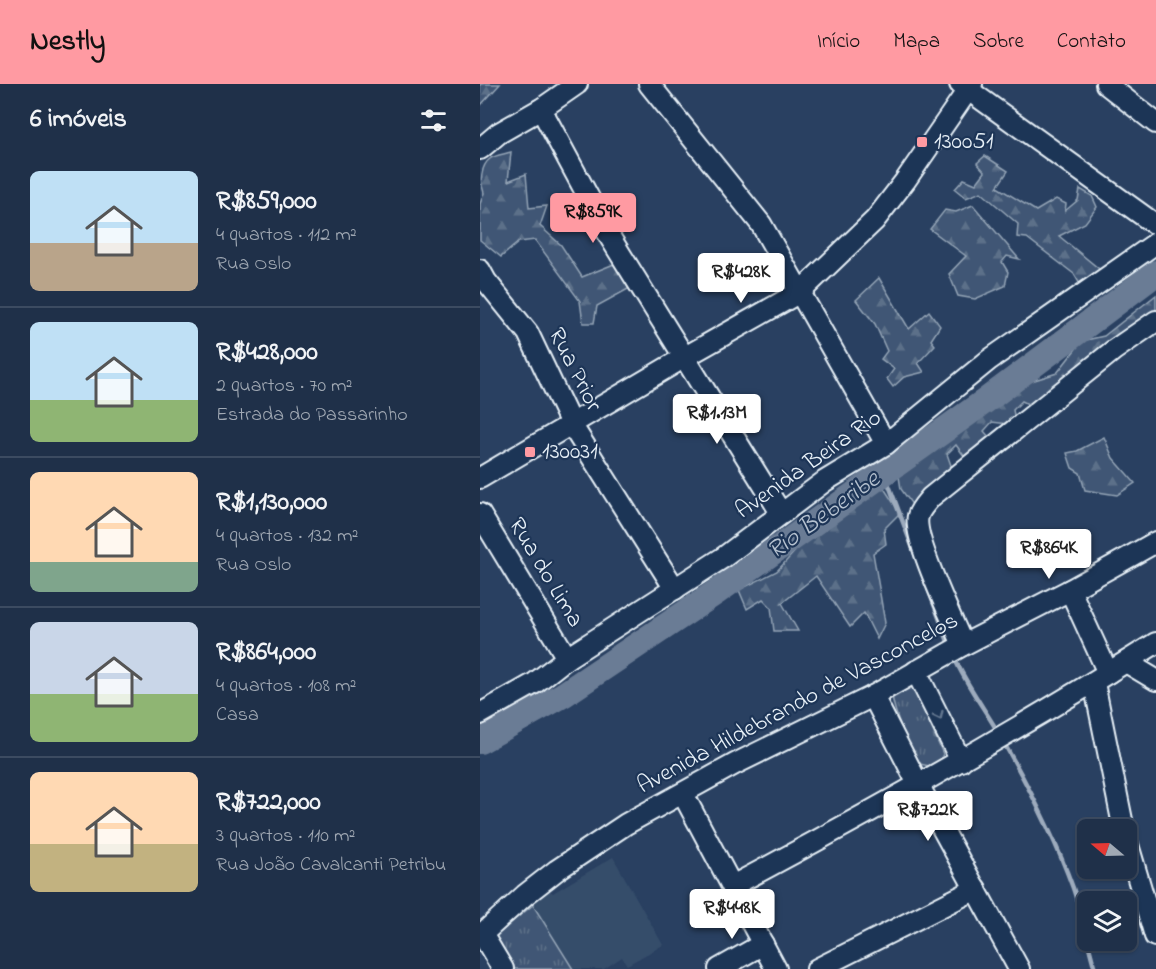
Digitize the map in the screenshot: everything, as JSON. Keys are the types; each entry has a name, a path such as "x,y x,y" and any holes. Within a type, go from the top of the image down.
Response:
{"street":[{"path":"480,149 499,133 541,109 577,84"},
{"path":"650,84 761,224 886,444"},
{"path":"1106,84 1156,123"},
{"path":"480,478 685,357 801,292 875,220 905,181 966,86 1156,225"},
{"path":"541,109 611,239 781,513"},
{"name":"Avenida Beira Rio","path":"480,714 535,683 567,658 740,546 825,481 886,444 989,360 1156,243"},
{"name":"Rua Prior","path":"480,270 486,281 528,333 571,424 675,589"},
{"path":"956,649 922,544 917,526 918,515 931,497 1087,372 1156,321"},
{"name":"Rua do Lima","path":"480,514 567,658"},
{"name":"Avenida Hildebrando de Vasconcelos","path":"481,936 525,895 557,870 626,824 735,764 873,696 1156,542"},
{"path":"1070,590 1101,678 1122,819"},
{"path":"732,886 919,786 1156,643"},
{"path":"1126,662 1156,680"},
{"path":"916,671 961,761"},
{"path":"873,696 919,786 1019,969"},
{"path":"683,794 776,969"},
{"path":"1137,875 1155,936"},
{"path":"817,969 976,890"},
{"path":"481,936 503,969"},
{"path":"719,969 763,944"}],"shaded area":[{"path":"613,857 663,945 627,965 622,957 604,969 573,969 533,905 548,890 553,893"}],"green space":[{"path":"480,84 500,84 480,106"},
{"path":"511,152 508,181 526,174 529,208 547,206 540,226 561,245 582,277 619,262 639,283 597,306 594,323 583,323 580,301 535,240 519,242 501,257 480,240 480,204 484,193 483,170 491,158"},
{"path":"985,156 1008,171 997,187 1036,211 1056,199 1066,204 1065,211 1078,200 1080,189 1092,196 1097,207 1085,223 1059,236 1104,273 1081,286 1074,274 1027,238 1017,237 1018,224 981,192 966,198 955,189 964,179 976,184 985,172 977,163"},
{"path":"973,205 1019,259 1007,256 1002,262 1008,272 1005,286 975,299 958,296 949,274 966,256 930,229 945,210 956,212"},
{"path":"879,278 909,329 929,311 940,326 931,340 935,345 918,363 924,372 904,377 893,387 887,379 894,369 881,359 887,351 875,324 856,300"},
{"path":"1156,295 1156,315 1036,408 1022,401 1013,410 1016,425 992,422 984,431 996,445 967,460 956,445 947,454 954,474 913,506 901,489 898,470 1025,383 1057,373 1082,341 1104,336"},
{"path":"1104,437 1113,458 1135,483 1117,495 1085,490 1080,473 1072,468 1067,453 1077,451"},
{"path":"880,482 900,513 884,529 886,544 873,553 885,623 877,639 864,613 850,627 816,576 782,603 798,631 774,631 771,607 763,599 747,609 739,590 777,571 811,534"},
{"path":"912,683 943,754 940,760 929,766 920,764 894,706 892,696"},
{"path":"533,905 573,969 510,969 491,939"}],"waterway":[{"name":"Rio Beberibe","path":"480,741 563,695 718,591 988,399 1156,273"},
{"path":"884,472 950,647"},
{"path":"954,657 995,727"},
{"path":"1005,745 1042,815 1066,869 1095,969"}],"place":[{"name":"130051","path":"922,142"},
{"name":"130031","path":"530,452"}]}
